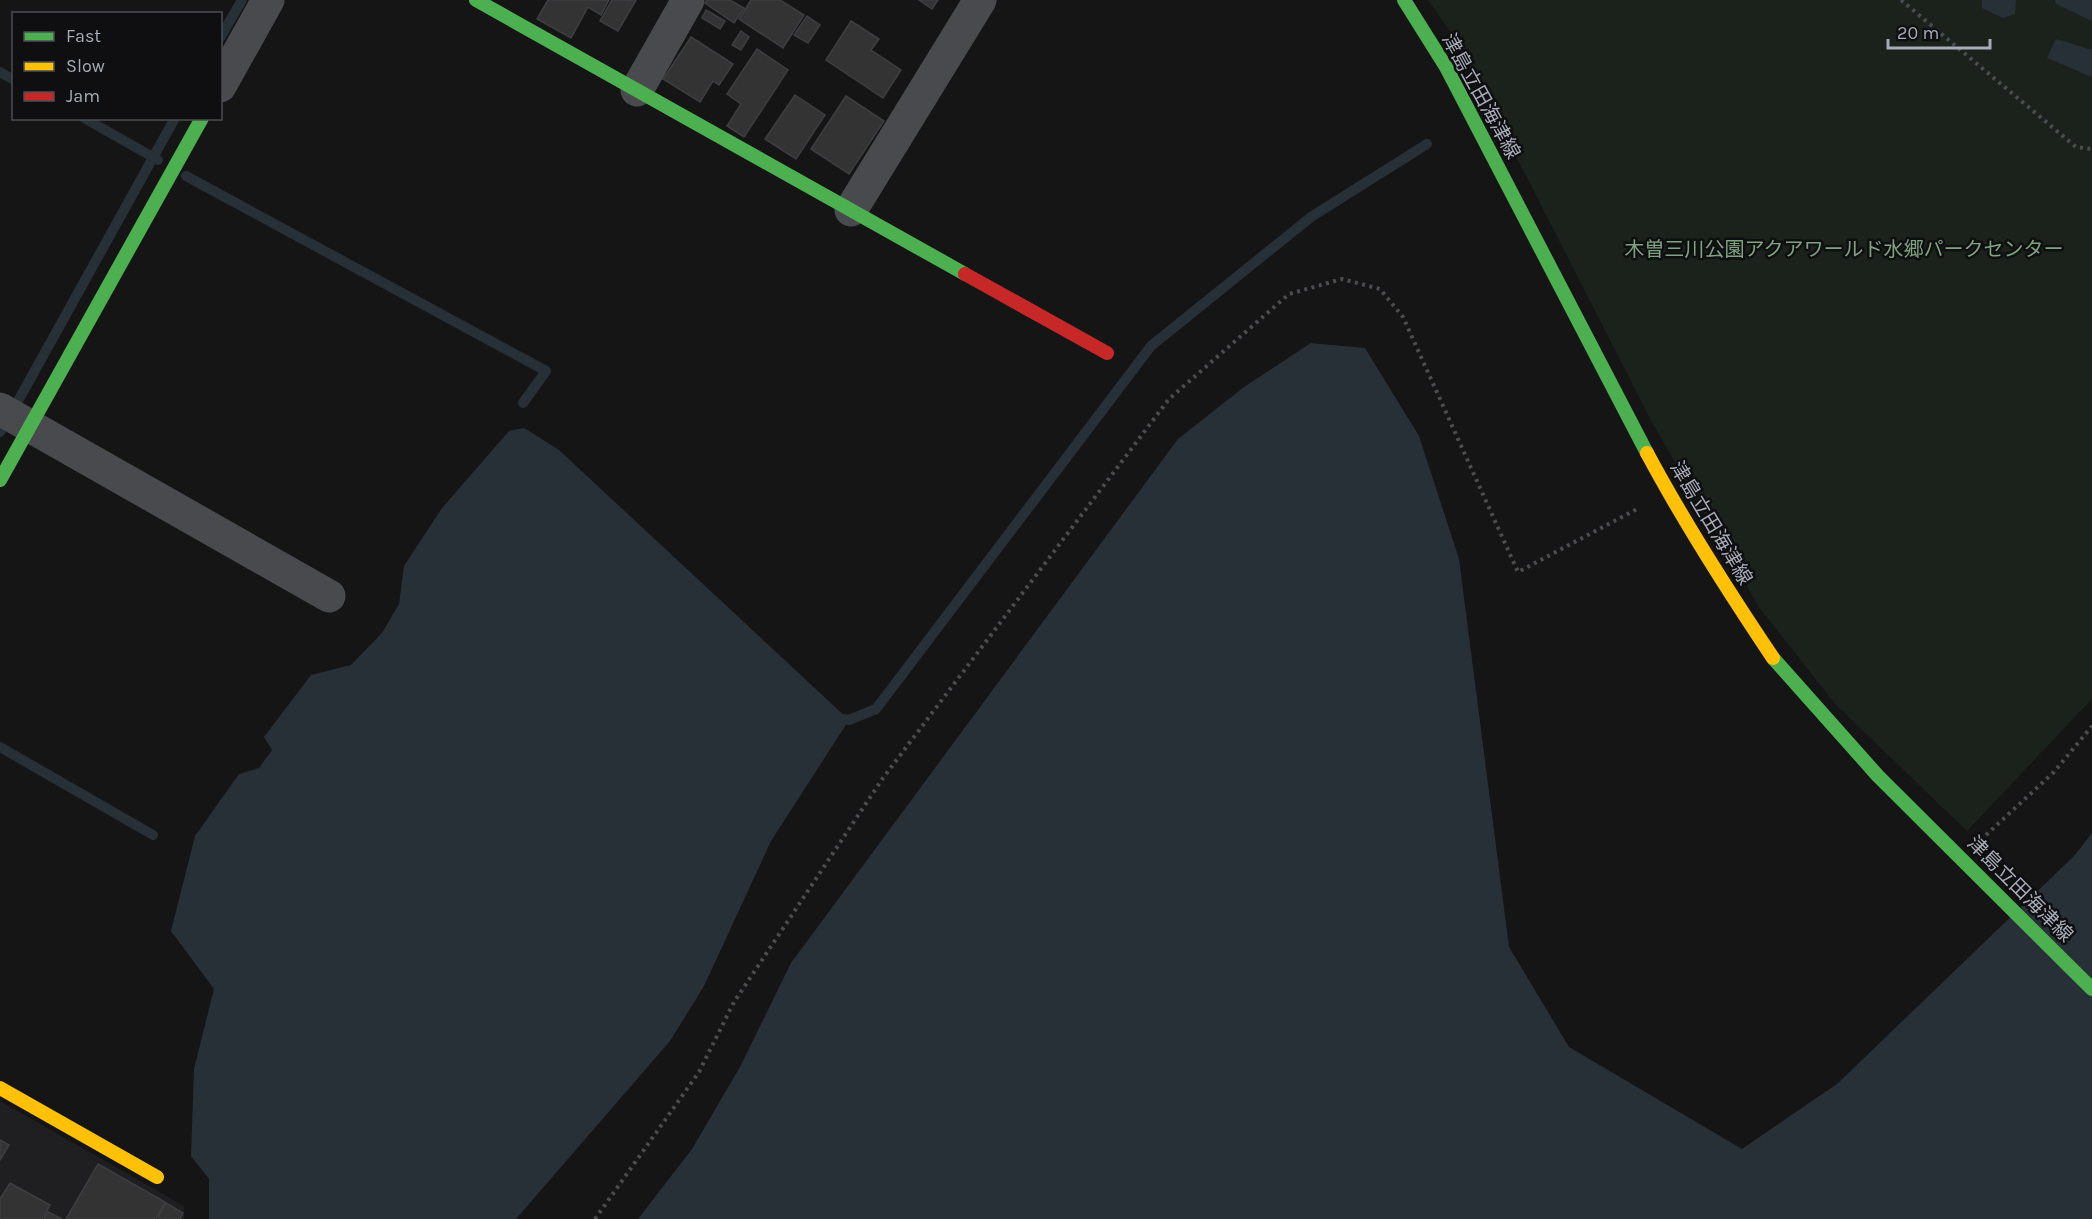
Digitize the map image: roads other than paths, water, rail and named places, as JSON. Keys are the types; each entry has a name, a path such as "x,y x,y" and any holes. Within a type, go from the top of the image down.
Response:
{"street":[{"path":"222,82 268,0"},
{"path":"476,0 1107,353"},
{"path":"637,90 688,0"},
{"path":"851,210 980,0"},
{"name":"津島立田海津線","path":"1404,0 1446,67 1669,494 1720,579 1775,661 1878,776 2092,989"},
{"path":"0,480 201,120"},
{"path":"0,409 329,596"},
{"path":"0,1088 157,1177"}],"waterway":[{"path":"222,35 242,0"},
{"path":"0,72 12,79"},
{"path":"88,120 158,160"},
{"path":"18,401 174,120"},
{"path":"836,718 849,720 876,709 1151,346 1311,217 1427,144"},
{"path":"186,176 546,371 523,403"},
{"path":"0,747 153,835"}],"park label":[{"name":"木曽三川公園アクアワールド水郷パークセンター","path":"1844,249"}]}
